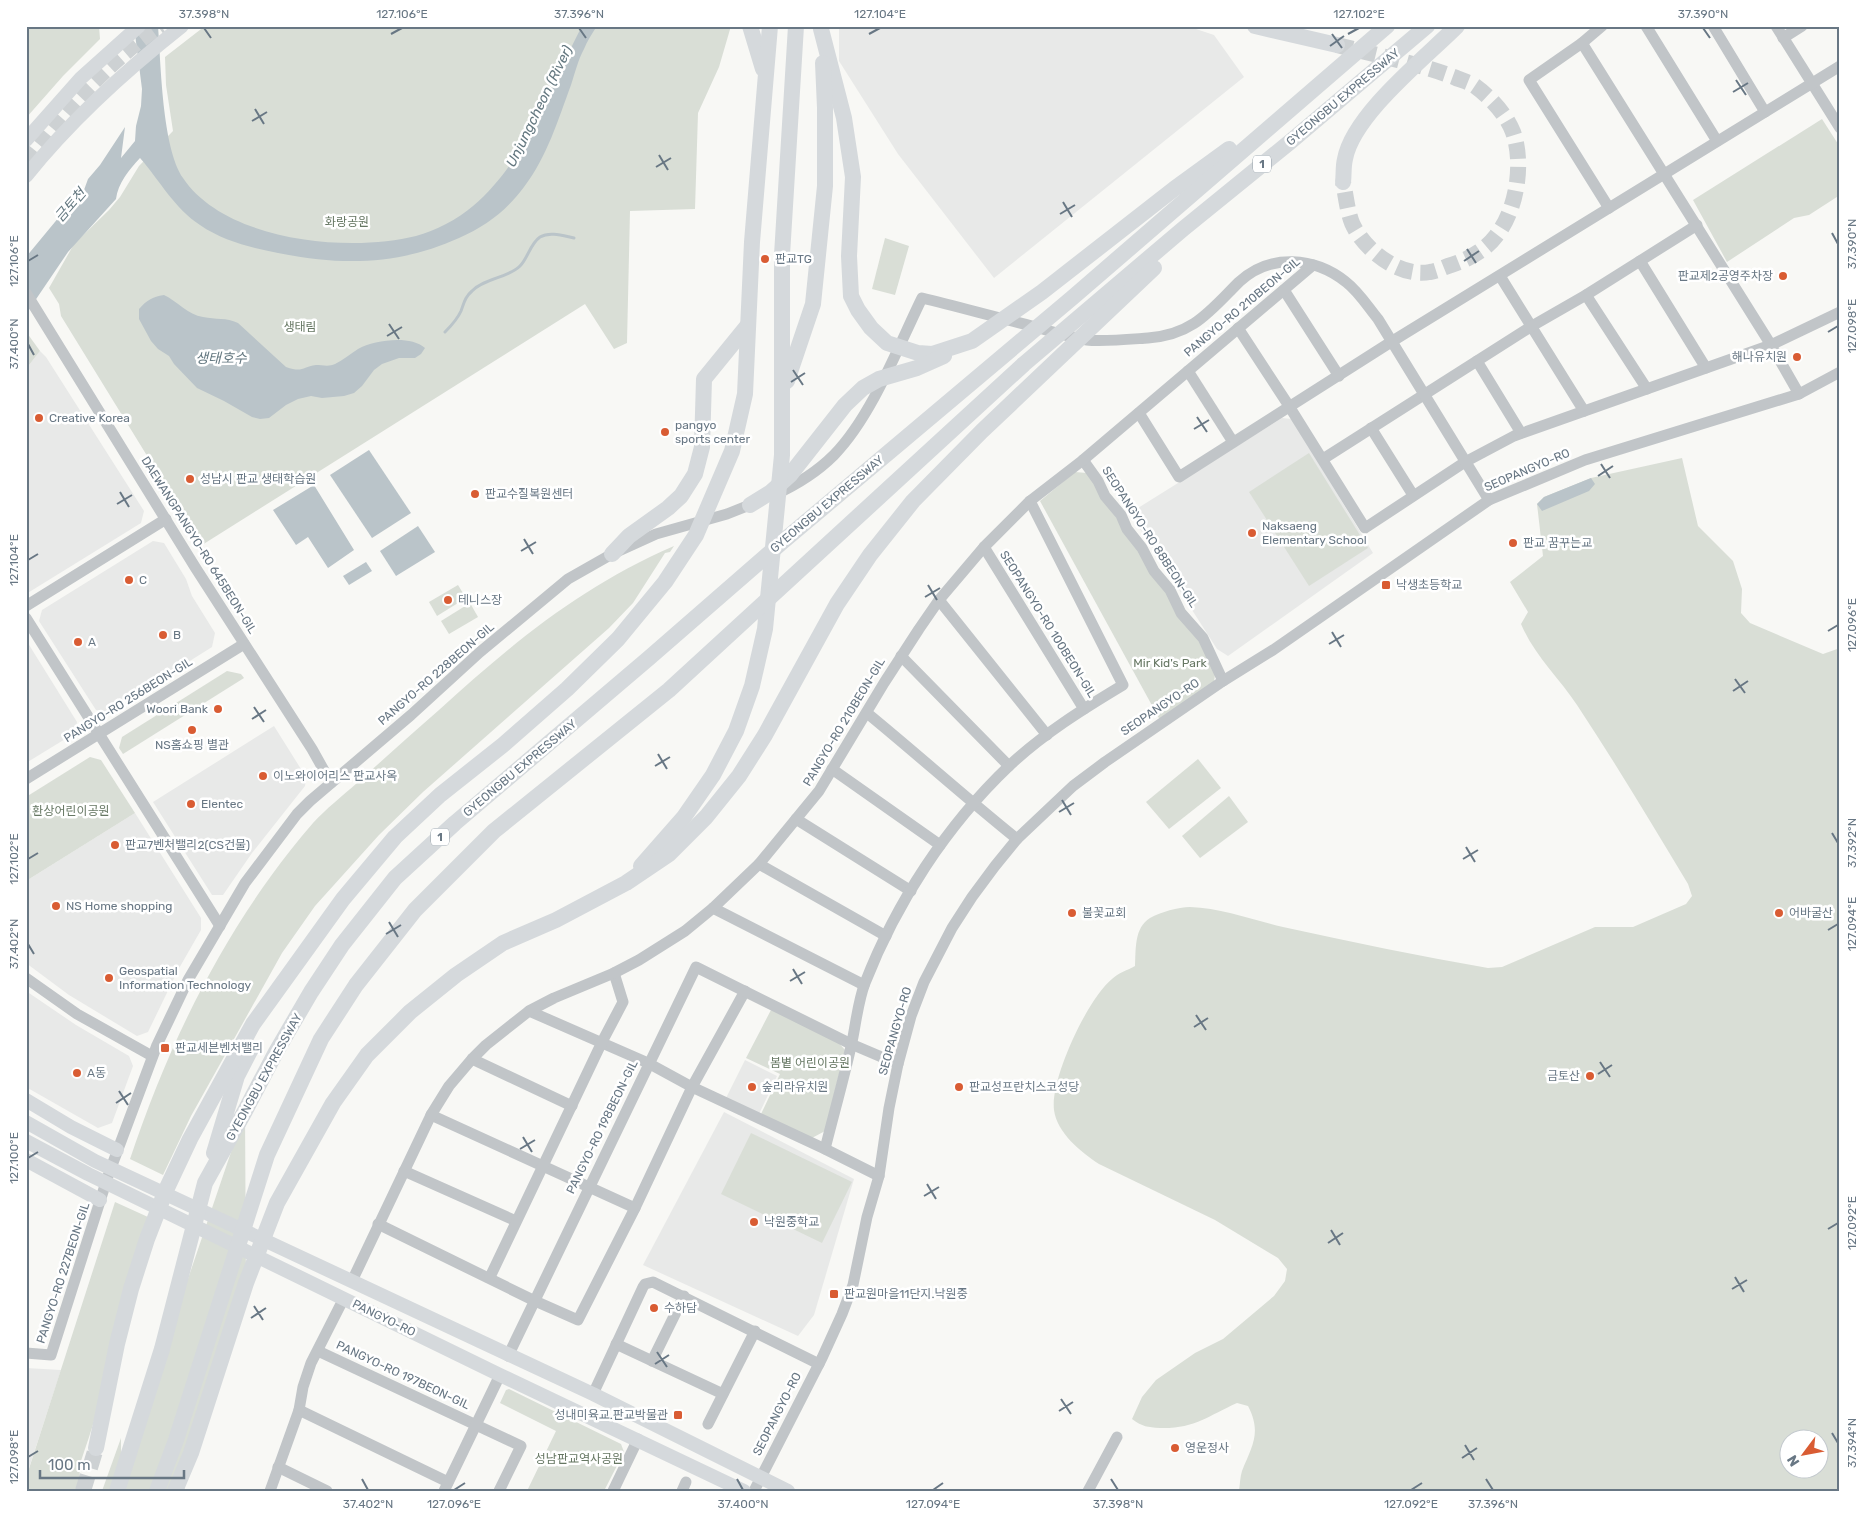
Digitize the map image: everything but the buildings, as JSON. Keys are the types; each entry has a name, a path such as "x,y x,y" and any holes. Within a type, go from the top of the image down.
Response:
{"highway":[{"path":"750,26 766,79"},
{"path":"96,1448 117,1344 131,1289 147,1238 166,1190 190,1139 253,1024 342,899 395,837 440,795 503,745 567,689 618,639 665,582 696,535 732,451 745,394 752,242 770,26"},
{"path":"626,883 684,817 713,775 736,731 752,686 766,629 782,455 782,256 796,26"},
{"path":"1255,26 1337,45"},
{"name":"GYEONGBU EXPRESSWAY","path":"117,1486 162,1349 205,1183 311,992 342,945 395,878 455,823 649,658 780,543 1072,298 1387,26"},
{"name":"GYEONGBU EXPRESSWAY","path":"1104,305 1183,228 1290,142 1427,26"},
{"path":"1343,182 1345,158 1352,140 1367,115 1457,26"},
{"path":"783,395 813,304 818,256 825,176 825,108 821,28"},
{"path":"821,28 844,118 853,178 849,256 851,296 871,328 887,343 918,353 932,354 972,341"},
{"path":"750,505 771,492 790,476 845,405 863,388 879,380 917,368 972,341 1042,292 1174,189 1326,78"},
{"path":"175,1491 191,1453 246,1283 277,1203 334,1103 367,1055 410,1012 456,975 503,943 556,920 626,883 669,854 706,817 739,776 765,735 837,604 870,555 907,509 982,431 1047,370 1104,305"},
{"name":"1","path":"157,1491 185,1412 267,1156 321,1039 356,985 415,910 494,832 669,690 1024,364 1104,305"},
{"path":"612,554 629,536 668,508 681,496 695,474 702,447 704,379 748,325"},
{"path":"205,1183 237,1076 303,955"},
{"path":"184,1491 191,1453"}],"main road":[{"path":"26,140 81,78 139,26"},
{"path":"26,176 97,100 144,56 182,26"},
{"path":"26,1100 71,1127 117,1150"},
{"name":"PANGYO-RO","path":"26,1122 95,1160 508,1356 593,1394 788,1491"},
{"name":"PANGYO-RO","path":"26,1141 88,1174 500,1375 744,1491"},
{"path":"26,1160 100,1200"}],"street":[{"path":"1602,26 1582,43 1529,80 1609,208"},
{"path":"1646,26 1717,141"},
{"path":"1712,26 1765,112"},
{"path":"1776,26 1840,128"},
{"path":"1783,38 1802,26"},
{"path":"1582,43 1771,345 1799,394"},
{"path":"1139,412 1179,477 1391,342 1840,66"},
{"path":"1323,459 1532,326 1640,262 1696,225"},
{"name":"PANGYO-RO 228BEON-GIL","path":"108,1176 152,1056 188,980 245,883 297,814 480,652 568,579 612,554 656,534 750,505 791,487 807,477 834,455 855,428 873,399 922,298 1089,340 1149,338 1178,332 1192,325 1208,315 1251,273 1264,267 1288,260 1313,265"},
{"path":"1640,262 1706,368"},
{"path":"1313,265 1328,270 1348,283 1378,320 1489,500"},
{"name":"PANGYO-RO 210BEON-GIL","path":"352,1281 431,1115 449,1086 486,1045 529,1011 639,960 685,931 713,908 759,864 819,791 901,656 939,600 984,547 1030,501 1083,460 1313,265"},
{"path":"1500,276 1584,411"},
{"path":"1284,290 1339,376"},
{"name":"DAEWANGPANGYO-RO 645BEON-GIL","path":"26,293 331,783"},
{"path":"1586,295 1647,389"},
{"path":"1238,328 1290,406 1365,528 1464,462 1521,433 1771,345 1840,312"},
{"path":"1478,361 1521,433"},
{"name":"PANGYO-RO 210BEON-GIL","path":"1188,370 1233,442"},
{"name":"SEOPANGYO-RO","path":"754,1491 819,1364 842,1314 852,1285 870,1204 879,1176 889,1108 898,1064 911,1016 930,968 972,898 1017,839 1073,786 1129,745 1223,681 1273,650 1489,500 1585,460 1799,394 1840,372"},
{"path":"1371,428 1414,495"},
{"name":"SEOPANGYO-RO 88BEON-GIL","path":"1083,460 1098,481 1105,496 1121,515 1127,529 1142,548 1154,571 1170,590 1181,613 1203,638 1223,681"},
{"path":"1030,501 1123,685 1084,709"},
{"path":"26,606 166,519"},
{"name":"SEOPANGYO-RO 100BEON-GIL","path":"825,1149 864,984 886,936 911,891 940,845 973,804 1010,766 1047,735 1084,709 984,547"},
{"path":"939,600 1047,735"},
{"path":"26,618 220,926"},
{"name":"PANGYO-RO 256BEON-GIL","path":"26,780 244,644"},
{"path":"901,656 1010,766"},
{"path":"867,713 923,759 973,804 1017,839"},
{"path":"832,769 940,845"},
{"path":"796,819 911,891"},
{"path":"759,864 886,936"},
{"path":"713,908 864,984"},
{"name":"PANGYO-RO 198BEON-GIL","path":"508,1356 696,967 745,991"},
{"path":"490,1277 623,1002 614,973"},
{"path":"26,978 77,1014 152,1056"},
{"path":"378,1224 578,1320 635,1208 692,1087 745,991 851,1044 898,1064"},
{"path":"529,1011 648,1063 692,1087 879,1176"},
{"path":"472,1060 572,1106"},
{"path":"431,1115 635,1208"},
{"path":"404,1171 516,1221"},
{"name":"PANGYO-RO 227BEON-GIL","path":"26,1353 51,1355 108,1176"},
{"name":"SEOPANGYO-RO","path":"616,1344 643,1287 649,1282 657,1282 819,1364"},
{"path":"652,1361 684,1296"},
{"path":"270,1491 299,1410 306,1376 344,1298"},
{"path":"708,1424 755,1331"},
{"path":"593,1394 616,1344 723,1394"},
{"name":"PANGYO-RO 197BEON-GIL","path":"318,1351 521,1446 499,1491"},
{"name":"PANGYO-RO 197BEON-GIL","path":"299,1410 446,1487 500,1375"},
{"path":"1088,1491 1117,1437"},
{"path":"614,1491 638,1439"},
{"path":"278,1467 327,1491"}],"shaded area":[{"path":"839,26 1187,26 1214,35 1244,77 994,278 898,154 839,61"},
{"path":"40,351 46,357 144,511 141,523 26,594 26,369"},
{"name":"Naksaeng Elementary School","path":"1282,418 1292,419 1373,553 1228,656 1217,649 1130,513"},
{"path":"153,541 164,543 186,579 192,596 215,633 212,647 107,713 96,710 39,621 42,610"},
{"path":"26,640 77,722 75,733 26,763"},
{"path":"274,726 306,777 305,786 252,853 223,895 212,895 153,802"},
{"path":"135,813 201,918 201,930 178,970 148,1032 137,1036 69,995 26,963 26,881"},
{"path":"26,991 76,1025 129,1056 133,1066 112,1123 98,1128 26,1087"},
{"name":"숲리라유치원","path":"745,1060 777,1076 759,1114 726,1098"},
{"name":"낙원중학교","path":"724,1112 854,1179 814,1315 798,1336 643,1265"},
{"path":"26,1368 61,1370 26,1477"}],"green space":[{"path":"26,26 99,26 100,39 63,76 26,118"},
{"name":"화랑공원","path":"205,26 731,26 719,67 698,113 695,209 630,211 627,343 614,349 585,304 202,545 61,316 59,304 49,288 74,244 109,210 120,197 139,166 173,131 166,85 165,57"},
{"path":"1822,119 1840,147 1840,195 1809,215 1794,218 1727,262 1693,200"},
{"path":"885,238 909,246 895,295 872,289"},
{"path":"26,334 40,351 26,369"},
{"path":"1309,453 1368,548 1309,586 1249,492"},
{"path":"1682,458 1698,526 1733,561 1742,589 1741,613 1750,623 1823,654 1840,648 1840,1491 1239,1491 1241,1473 1252,1447 1255,1432 1248,1406 1237,1403 1200,1421 1172,1428 1148,1427 1132,1419 1142,1397 1156,1380 1195,1353 1223,1339 1274,1296 1285,1281 1287,1269 1278,1258 1215,1220 1099,1164 1085,1154 1065,1134 1056,1118 1054,1096 1058,1079 1072,1040 1092,1003 1114,977 1135,966 1137,939 1141,927 1150,918 1175,909 1190,907 1213,910 1334,938 1488,968 1502,967 1595,927 1633,927 1686,904 1692,896 1688,884 1591,727 1570,695 1533,646 1521,624 1528,612 1510,582 1543,556 1537,504 1544,497 1591,478"},
{"name":"Mir Kid's Park","path":"1075,472 1087,473 1216,667 1214,682 1160,720 1040,501"},
{"path":"674,546 670,552 665,553 633,603 609,628 423,792 379,835 315,906 282,953 191,1116 163,1175 130,1159 143,1121 173,1048 208,977 248,909 313,823 494,661 549,618 608,579"},
{"name":"테니스장","path":"458,585 466,598 437,616 429,602"},
{"name":"테니스장","path":"470,603 478,617 449,634 441,621"},
{"path":"227,671 241,674 244,678 123,754 119,748 122,737"},
{"name":"환상어린이공원","path":"90,757 101,760 135,813 26,881 26,797"},
{"path":"1198,759 1221,788 1169,829 1146,802"},
{"path":"1229,796 1248,822 1200,858 1182,836"},
{"name":"봄볕 어린이공원","path":"772,1008 838,1042 845,1050 825,1131 812,1138 761,1114 780,1074 746,1058"},
{"path":"245,1111 246,1283 191,1453 184,1491 102,1491 121,1438 121,1476"},
{"path":"751,1133 852,1182 822,1243 721,1194"},
{"path":"115,1202 148,1217 131,1265 118,1314 96,1413 81,1461 79,1488 78,1491 26,1491 26,1478"},
{"name":"성남판교역사공원","path":"509,1389 621,1444 624,1452 604,1491 527,1491 556,1431 500,1403 506,1390"}],"water":[{"name":"금토천","path":"134,26 158,26 164,105 171,147 183,178 202,199 228,216 257,229 323,242 357,243 388,241 423,234 453,220 473,206 492,188 523,145 582,26 597,26 578,62 551,138 532,175 503,211 469,233 415,254 370,261 325,260 258,249 209,231 191,218 175,203 140,158 122,182 116,199 68,252 26,314 26,257 69,205 84,190 88,179 100,165 125,127 121,158 135,141 142,89"},
{"name":"생태호수","path":"164,295 187,311 198,316 238,323 286,367 292,369 299,370 316,365 333,365 358,349 383,341 411,341 425,348 415,358 399,358 382,364 374,370 354,393 344,396 322,398 311,396 298,399 286,405 269,418 260,419 252,417 197,388 174,364 169,356 158,349 151,341 139,319 139,309 150,299"},
{"path":"369,450 411,513 372,538 330,475"},
{"path":"1591,478 1595,484 1589,491 1542,511 1537,504 1544,497"},
{"path":"314,485 354,550 328,568 308,537 296,545 273,510"},
{"path":"418,526 435,552 396,576 380,551"},
{"path":"366,562 372,571 349,585 343,576"}],"waterway":[{"path":"445,332 458,317 470,293 483,283 515,270 523,263 534,243 540,237 553,234 574,238"}],"tunnel":[{"path":"26,161 56,124 89,89 123,55 161,26"},
{"path":"1337,45 1425,68 1475,86 1502,112 1513,132 1518,158 1514,200 1496,236 1474,255 1430,272 1407,271 1395,266 1384,260 1365,243 1352,223 1343,182"},
{"path":"83,1491 96,1448"}],"place":[{"name":"판교TG","path":"765,259"},
{"name":"판교제2공영주차장","path":"1783,276"},
{"name":"해나유치원","path":"1797,357"},
{"name":"Creative Korea","path":"39,418"},
{"name":"pangyo sports center","path":"665,432"},
{"name":"성남시 판교 생태학습원","path":"190,479"},
{"name":"판교수질복원센터","path":"475,494"},
{"name":"Naksaeng Elementary School","path":"1252,533"},
{"name":"판교 꿈꾸는교","path":"1513,543"},
{"name":"C","path":"129,580"},
{"name":"낙생초등학교","path":"1386,585"},
{"name":"테니스장","path":"448,600"},
{"name":"B","path":"163,635"},
{"name":"A","path":"78,642"},
{"name":"Woori Bank","path":"218,709"},
{"name":"NS홈쇼핑 별관","path":"192,730"},
{"name":"이노와이어리스 판교사옥","path":"263,776"},
{"name":"Elentec","path":"191,804"},
{"name":"판교7벤처밸리2(CS건물)","path":"115,845"},
{"name":"NS Home shopping","path":"56,906"},
{"name":"불꽃교회","path":"1072,913"},
{"name":"어바굴산","path":"1779,913"},
{"name":"Geospatial Information Technology","path":"109,978"},
{"name":"판교세븐벤처밸리","path":"165,1048"},
{"name":"A동","path":"77,1073"},
{"name":"금토산","path":"1590,1076"},
{"name":"숲리라유치원","path":"752,1087"},
{"name":"판교성프란치스코성당","path":"959,1087"},
{"name":"낙원중학교","path":"754,1222"},
{"name":"판교원마을11단지.낙원중","path":"834,1294"},
{"name":"수하담","path":"654,1308"},
{"name":"성내미육교.판교박물관","path":"678,1415"},
{"name":"영운정사","path":"1175,1448"}],"water label":[{"name":"Unjungcheon (River)","path":"539,106"}],"park label":[{"name":"생태림","path":"300,327"}]}
